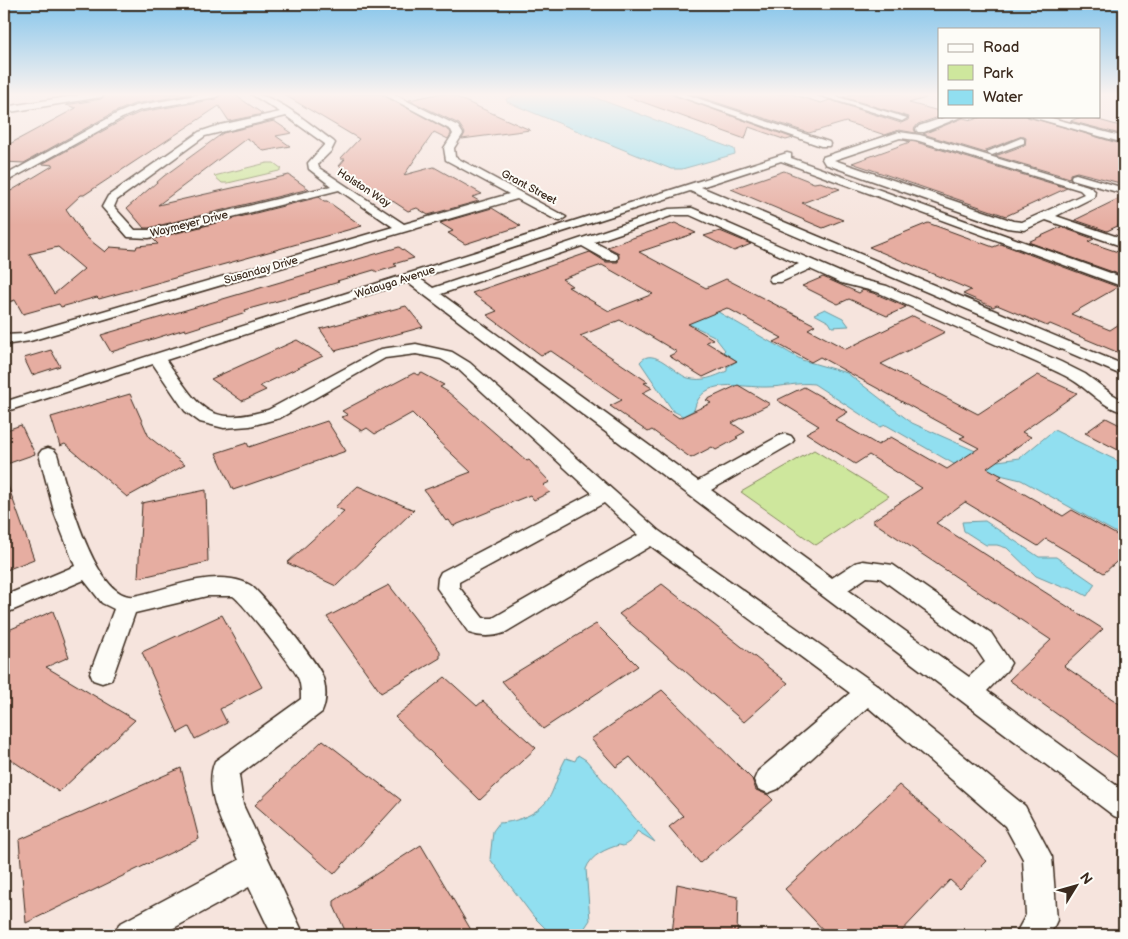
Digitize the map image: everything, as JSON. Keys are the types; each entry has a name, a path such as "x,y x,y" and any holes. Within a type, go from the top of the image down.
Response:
{"street":[{"path":"4,180 80,138"},
{"name":"Waymeyer Drive","path":"197,138 112,198 108,207 132,234 149,234 338,187"},
{"name":"Holston Way","path":"323,138 330,143 327,149 312,163 314,169 338,187 402,228"},
{"name":"Grant Street","path":"456,138 450,148 450,158 560,217"},
{"path":"807,138 825,144"},
{"path":"891,138 827,159 828,162 1011,225 1024,226 1090,195 1089,191 917,138"},
{"path":"946,138 1124,191"},
{"path":"992,152 1022,142"},
{"path":"784,157 1124,283"},
{"name":"Watauga Avenue","path":"4,407 784,157"},
{"path":"691,187 1124,371"},
{"name":"Susanday Drive","path":"4,340 25,338 518,195"},
{"path":"437,291 673,211 682,210 702,216 846,280 882,289 1055,365 1079,378 1106,398 1124,407"},
{"path":"1045,216 1124,243"},
{"path":"583,241 612,257"},
{"path":"776,279 811,264"},
{"path":"415,275 696,490 1124,807"},
{"path":"156,358 191,407 206,418 224,423 250,421 274,414 381,354 416,349 446,356 464,366 652,536 868,692 1015,816 1037,857 1042,920 1031,935"},
{"path":"696,490 785,440"},
{"path":"48,454 72,535 88,569 111,598 126,606 222,586 243,590 310,675 313,689 313,704 284,728 247,752 225,770 229,807 257,866 264,888 288,935"},
{"path":"606,494 449,578 448,588 478,627 496,627 652,536"},
{"path":"4,605 88,569"},
{"path":"831,590 863,569 886,571 983,640 999,663 970,692"},
{"path":"102,673 126,606"},
{"path":"768,780 868,692"},
{"path":"130,935 257,866"}],"green space":[{"path":"274,163 282,169 228,183 222,183 214,176"},
{"path":"814,450 889,496 816,545 741,492"}],"water":[{"path":"595,138 704,138 734,149 735,154 682,169 671,169"},
{"path":"706,305 802,360 847,373 912,423 998,461 1020,458 1054,430 1124,464 1124,537 1021,480 954,464 886,425 880,427 814,384 767,387 724,386 705,392 698,399 694,410 683,416 673,411 640,362 645,358 657,359 688,378 698,379 713,377 727,371 727,367 737,361 723,352 725,350 714,336 681,320"},
{"path":"825,309 843,318 849,326 832,327 829,322 814,314"},
{"path":"985,521 1039,557 1056,557 1095,584 1087,596 1070,587 1062,587 1036,576 1007,548 997,545 986,545 964,531 962,522"},
{"path":"578,755 586,760 655,842 637,831 630,842 625,845 609,848 595,856 586,869 590,920 580,935 552,935 533,916 490,859 493,831 499,823 515,821 530,815 543,805 552,792 566,758 575,761"}],"building":[{"path":"21,138 69,138 24,163 4,162 4,147"},
{"path":"90,138 171,138 84,195 81,195 66,209 86,237 105,252 110,247 136,249 137,246 158,244 153,239 319,197 362,226 99,299 97,297 61,307 59,304 23,314 15,300 9,302 4,292 4,195 54,165 42,164","holes":["58,247 84,269 54,294 29,254"]},
{"path":"216,138 279,138 290,146 264,151 247,138 158,205 289,175 309,189 144,228 127,208 164,176"},
{"path":"357,138 430,138 404,175 434,167 482,194 472,197 479,201 428,215 417,208 408,211 339,166 345,159 340,159 359,139"},
{"path":"936,138 1017,138 986,150 986,153"},
{"path":"1026,138 1100,138 1124,145 1124,184 1077,172 1070,174 1070,178 995,156 1025,145"},
{"path":"903,140 916,142 1067,188 1006,216 852,163 910,142"},
{"path":"784,171 814,183 820,182 840,189 802,203 843,220 823,228 731,189"},
{"path":"1124,196 1124,223 1107,231 1075,220"},
{"path":"492,208 521,226 465,244 448,233 453,231 440,223"},
{"path":"675,223 696,233 639,252 706,288 726,279 815,325 808,329 846,349 913,316 945,332 881,364 978,414 1038,375 1077,393 1022,432 1031,437 987,468 1002,476 998,479 1063,516 1072,510 1124,539 1124,555 1104,573 1046,539 1038,546 965,502 936,523 1103,629 1064,666 1124,707 1124,762 1009,680 1051,640 872,521 922,488 869,455 855,464 806,433 819,426 777,400 804,387 848,412 835,420 878,445 891,437 947,469 979,448 960,438 965,436 820,357 811,362 774,342 782,338 727,308 688,324 713,339 706,342 737,361 703,377 669,356 677,352 620,320 580,336 648,382 644,383 652,388 642,393 679,418 711,403 706,400 738,385 770,404 732,423 745,432 736,437 738,438 716,450 712,447 691,458 652,430 648,432 610,406 622,400 551,351 541,355 487,315 497,311 472,293 590,252 606,262 618,262 619,253 607,247","holes":["602,265 653,294 609,311 568,287 572,286 562,279"]},
{"path":"928,223 993,247 1001,244 1118,287 1071,314 1110,330 1124,321 1124,355 1050,324 1047,326 997,305 993,307 963,294 971,290 869,247"},
{"path":"1061,227 1094,239 1088,242 1124,254 1124,276 1028,242"},
{"path":"720,231 751,244 734,251 704,236"},
{"path":"399,247 414,258 394,264 397,266 377,272 374,270 337,281 339,282 245,310 246,312 186,331 185,329 111,352 101,335"},
{"path":"823,277 859,293 863,290 906,307 887,316 849,299 838,304 802,286"},
{"path":"406,306 423,327 335,351 320,329"},
{"path":"297,340 323,356 260,386 266,390 242,401 211,379"},
{"path":"51,350 60,366 32,375 24,358"},
{"path":"414,373 418,375 422,373 444,385 440,387 527,461 529,460 550,482 543,485 550,492 534,500 530,495 453,526 449,520 446,521 424,490 471,472 412,413 375,434 367,428 362,431 341,417 348,415 342,411"},
{"path":"130,394 149,437 185,465 127,497 65,444 60,446 51,417"},
{"path":"1106,418 1124,427 1124,453 1085,433"},
{"path":"327,421 346,451 233,490 216,453 247,443 249,447"},
{"path":"21,425 35,454 4,465 4,431"},
{"path":"4,480 6,480 34,559 4,571"},
{"path":"358,486 414,510 336,586 287,563 344,511 335,507"},
{"path":"206,490 208,562 138,578 142,503"},
{"path":"662,584 788,683 744,722 619,614"},
{"path":"389,585 440,651 440,658 381,693 327,617"},
{"path":"53,611 69,657 46,667 135,720 59,792 4,755 4,632"},
{"path":"222,615 262,687 220,709 227,723 195,739 189,727 178,733 142,652"},
{"path":"596,624 638,666 543,729 502,681"},
{"path":"445,677 477,706 483,701 536,748 480,800 395,717"},
{"path":"662,690 752,779 756,790 768,795 773,800 700,863 669,827 683,816 630,757 616,767 591,739"},
{"path":"323,740 401,800 334,874 255,805"},
{"path":"181,768 199,839 26,923 19,840"},
{"path":"899,785 987,861 960,889 950,880 898,935 828,935 785,889"},
{"path":"421,845 474,935 347,935 334,906 334,901"},
{"path":"677,884 738,897 737,935 672,935"}]}
